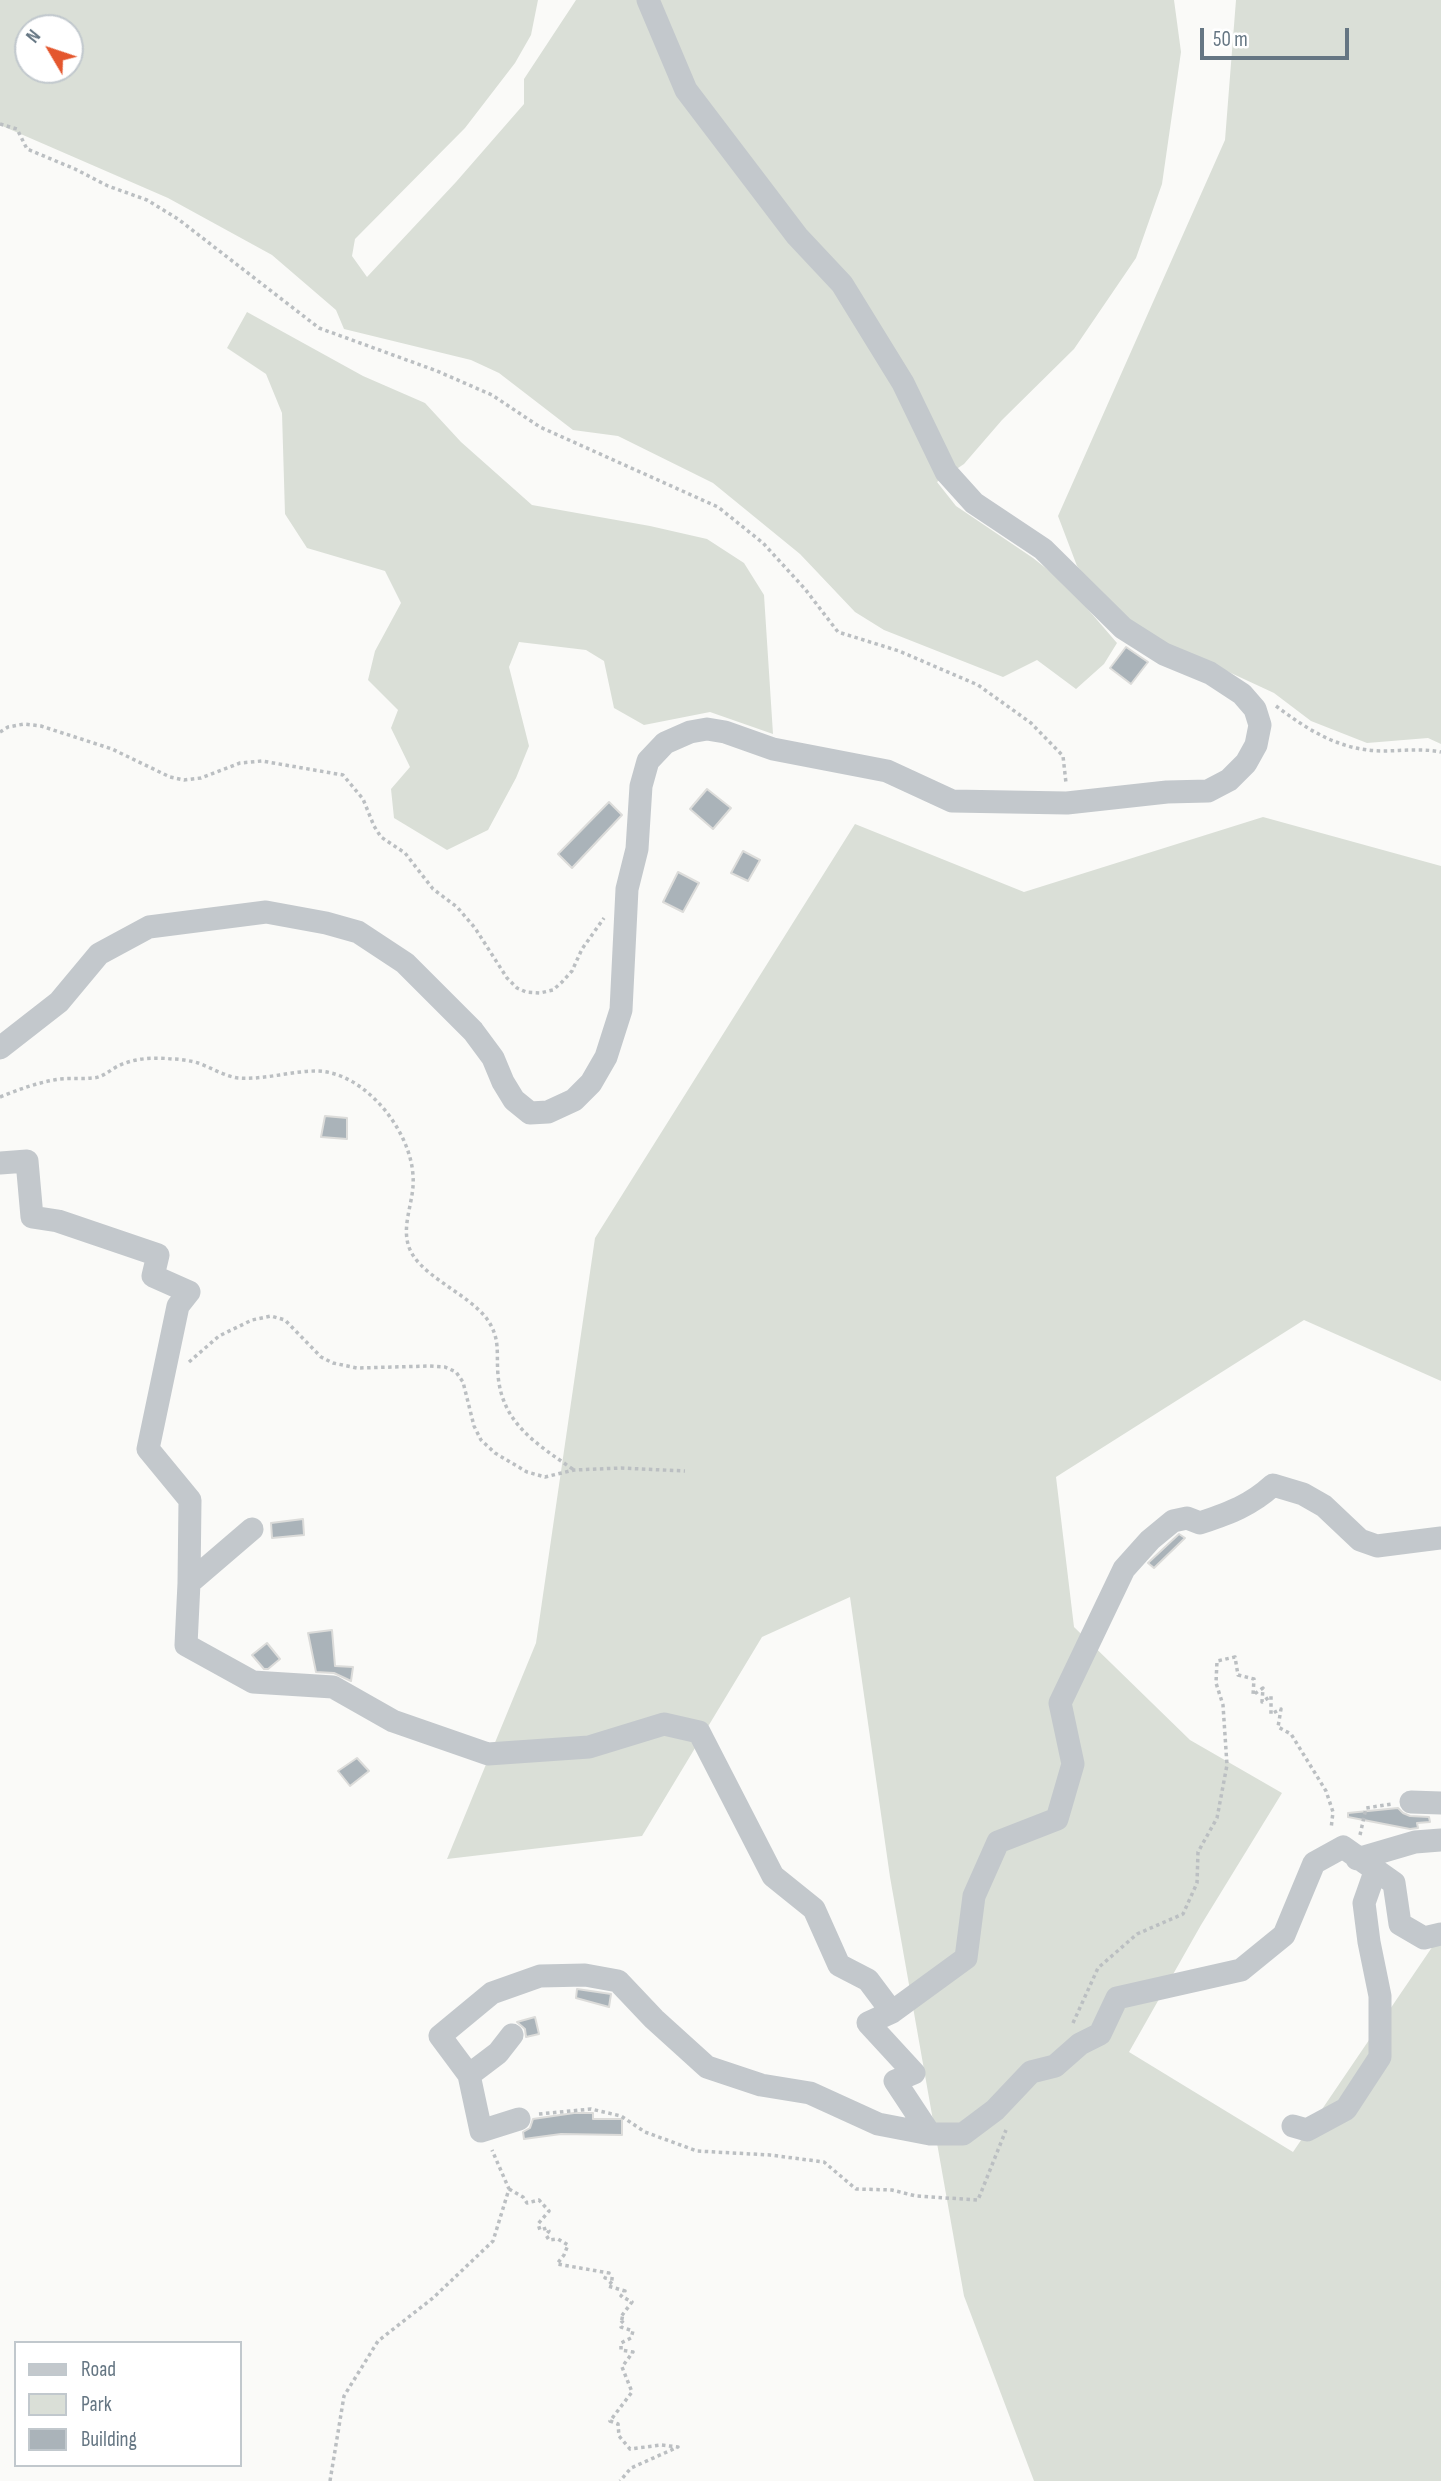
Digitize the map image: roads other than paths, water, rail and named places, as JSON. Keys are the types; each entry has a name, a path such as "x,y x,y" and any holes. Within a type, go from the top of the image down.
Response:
{"street":[{"path":"4,1041 60,1002 99,954 149,927 266,912 358,932 405,963 473,1031 493,1058 514,1100 530,1113 548,1112 574,1100 591,1083 607,1057 621,1010 626,888 637,849 641,786 648,761 665,743 690,732 707,729 725,732 773,749 887,771 952,801 1067,803 1167,792 1208,791 1229,780 1256,745 1260,725 1255,709 1242,694 1210,673 1164,654 1123,628 1043,549 974,503 946,472 903,383 842,284 797,236 686,90 648,0"},
{"path":"0,1163 27,1161 32,1217 58,1220 158,1255 153,1276 189,1292 178,1306 148,1449 190,1500 186,1645 253,1682 333,1687 393,1721 488,1754 589,1747 664,1724 699,1732 774,1876 814,1909 839,1965 868,1980 892,2012"},
{"path":"930,2134 895,2081 914,2073 868,2023 892,2012 966,1958 974,1896 998,1842 1057,1819 1073,1764 1060,1703 1124,1569 1150,1540 1173,1521 1187,1518 1200,1523 1256,1500 1273,1485 1303,1494 1324,1506 1360,1540 1377,1546 1441,1538"},
{"path":"189,1583 253,1529"},
{"path":"1411,1802 1441,1803"},
{"path":"1366,1864 1415,1842 1441,1840"},
{"path":"519,2119 481,2131 469,2075 440,2036 492,1993 540,1976 585,1975 618,1981 654,2019 707,2067 761,2085 810,2093 878,2124 930,2134 963,2134 1005,2101 1031,2072 1055,2066 1080,2043 1100,2034 1117,1998 1241,1970 1284,1935 1314,1863 1343,1847 1394,1883 1400,1924 1424,1938 1441,1934"},
{"path":"1293,2126 1307,2130 1346,2109 1380,2057 1380,1996 1368,1942 1364,1903 1366,1864"},
{"path":"469,2075 498,2053 512,2035"}]}
